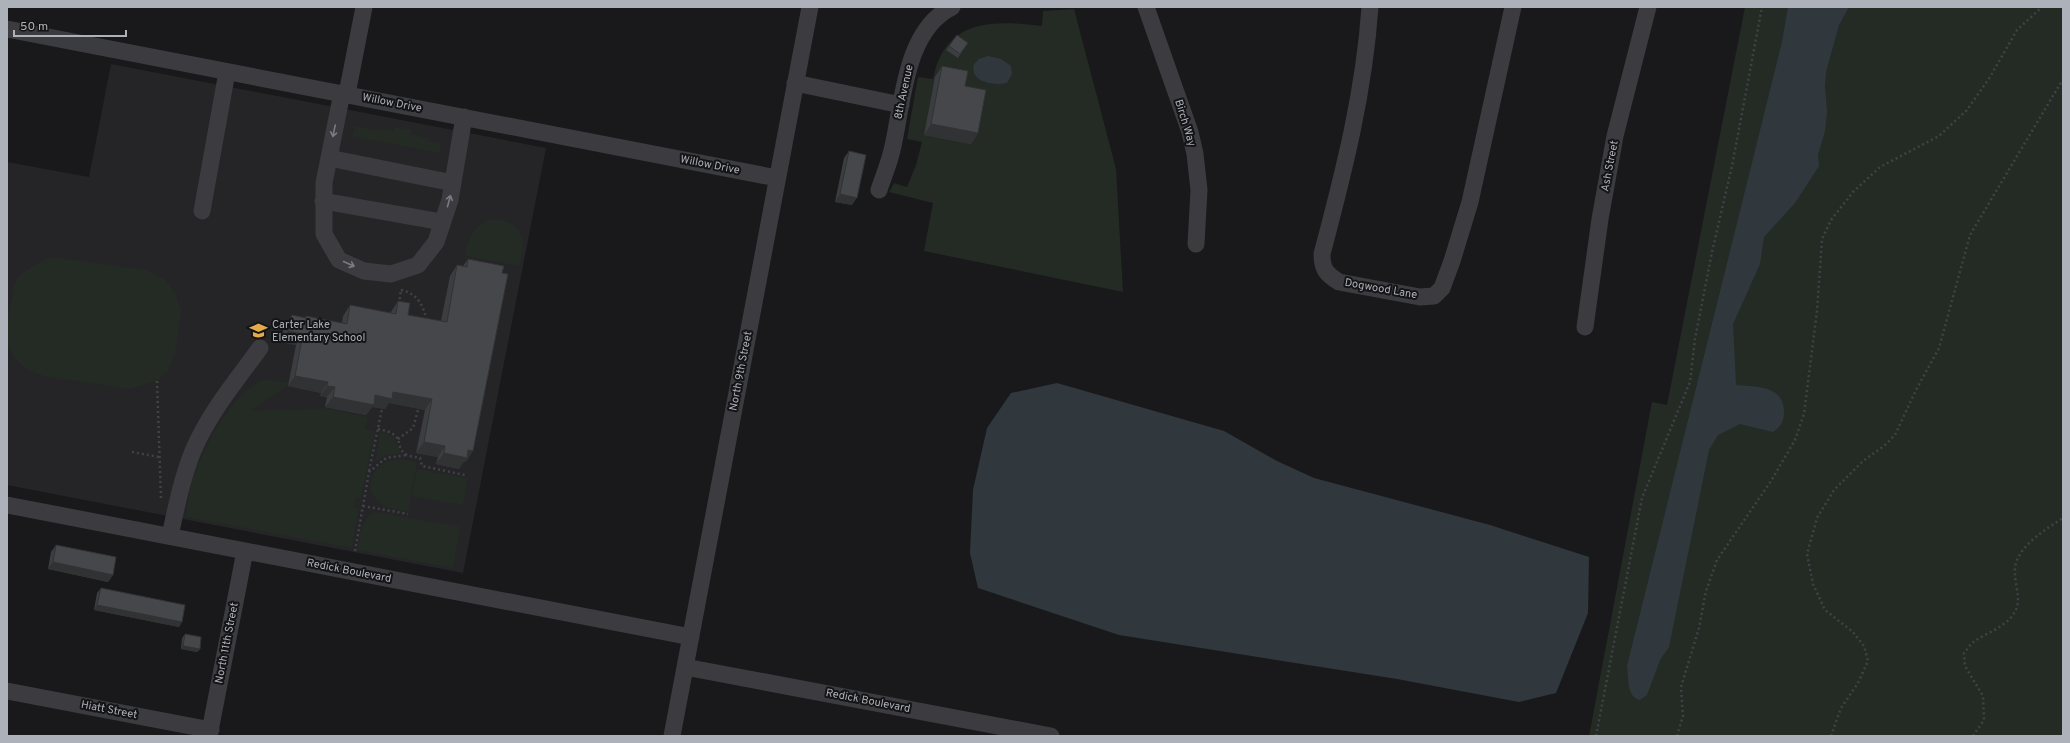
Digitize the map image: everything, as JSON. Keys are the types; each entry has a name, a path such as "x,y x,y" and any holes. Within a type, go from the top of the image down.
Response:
{"street":[{"path":"364,7 329,158 323,201 324,234 339,260 364,271 391,274 418,265 436,242 453,183 464,117"},
{"name":"North 9th Street","path":"672,736 810,7"},
{"name":"8th Avenue","path":"879,190 893,147 910,63 915,48 934,21 952,7"},
{"name":"Birch Way","path":"1146,7 1190,132 1195,154 1199,190 1196,244"},
{"name":"Dogwood Lane","path":"1370,7 1362,85 1349,153 1322,254 1322,266 1327,275 1339,282 1420,297 1434,296 1442,288 1452,261 1470,202 1513,7"},
{"name":"Ash Street","path":"1585,327 1600,220 1615,136 1648,7"},
{"name":"Willow Drive","path":"7,29 777,178"},
{"path":"202,211 227,72"},
{"path":"795,83 901,105"},
{"path":"329,158 453,183"},
{"path":"323,201 442,222"},
{"path":"170,536 177,500 193,451 221,401 260,348"},
{"name":"Redick Boulevard","path":"7,505 690,637"},
{"name":"North 11th Street","path":"210,733 245,551"},
{"name":"Redick Boulevard","path":"685,667 1051,736"},
{"name":"Hiatt Street","path":"7,691 210,733"}],"path":[{"path":"1596,736 1642,498 1690,382 1696,339 1712,252 1732,166 1762,7"},
{"path":"1677,736 1683,716 1681,687 1699,628 1706,591 1717,560 1771,481 1796,440 1804,414 1817,311 1822,240 1831,220 1853,192 1880,167 1939,136 1967,110 1990,77 2017,30 2042,7"},
{"path":"1831,736 1841,708 1858,683 1868,661 1864,646 1853,632 1825,610 1813,584 1807,554 1817,518 1834,490 1863,461 1884,446 1895,435 1939,348 1970,235 2063,78"},
{"path":"399,307 401,290 400,284"},
{"path":"401,290 412,294 419,300 430,324"},
{"path":"157,381 161,504"},
{"path":"355,550 382,409"},
{"path":"398,439 412,428 418,410"},
{"path":"378,429 390,432 398,439 402,449 407,455"},
{"path":"132,452 159,457"},
{"path":"369,472 386,458 407,455 420,458 422,466 465,474"},
{"path":"363,506 408,514"},
{"path":"1973,736 1984,720 1983,696 1965,666 1964,653 1972,643 1992,633 2007,621 2017,607 2017,592 2014,571 2018,559 2029,542 2063,518"}],"shaded area":[{"path":"1745,7 2063,7 2063,736 1589,736 1652,402 1667,405"},
{"path":"1788,7 1849,7 1839,25 1826,72 1825,87 1827,112 1825,131 1818,155 1819,166 1795,203 1764,237 1760,264 1733,324 1736,385 1760,387 1774,392 1783,403 1784,412 1782,424 1773,432 1740,424 1718,435 1709,450 1669,647 1660,660 1647,695 1640,700 1632,695 1630,691 1627,666 1782,42"},
{"path":"1074,9 1116,169 1123,292 924,251 933,203 889,192 894,183 907,187 916,165 922,142 907,139 918,77 933,79 939,59 948,45 960,34 973,28 989,24 1006,23 1042,26 1043,11"},
{"path":"988,56 1001,59 1011,66 1012,74 1007,83 989,83 979,79 975,75 973,70 974,64 979,59"},
{"name":"Carter Lake Elementary School","path":"111,64 546,148 463,573 7,485 7,162 89,177"},
{"path":"355,126 380,131 381,129 393,131 394,127 412,130 411,134 428,138 428,141 441,143 439,153 352,136"},
{"path":"491,219 502,220 510,223 516,227 520,233 523,247 520,266 465,256 472,233 479,225"},
{"path":"51,257 145,270 165,280 176,294 181,312 175,354 168,371 157,381 129,389 43,376 26,369 15,358 7,343 7,322 14,287 19,276 36,264"},
{"path":"268,379 288,383 287,386 251,410 260,411 325,408 368,417 365,429 375,431 361,498 356,497 354,507 359,508 352,548 186,517 192,480 213,433 233,404 244,392 256,384"},
{"path":"1057,383 1224,431 1277,461 1314,478 1490,525 1589,557 1588,613 1556,693 1519,702 1397,679 1119,635 978,588 970,553 973,490 987,428 1011,393"},
{"path":"380,432 392,436 398,445 401,454 384,456 375,462"},
{"path":"397,459 417,462 408,512 390,509 384,506 375,498 371,490 372,476 376,470 389,461"},
{"path":"417,469 468,478 463,505 412,496"},
{"path":"376,512 460,527 453,568 358,550 360,533 364,522 371,514"}],"building":[{"path":"957,35 968,43 960,54 949,46"},
{"path":"942,66 968,71 965,86 986,90 978,133 931,124"},
{"path":"849,151 866,155 857,198 840,194"},
{"path":"468,259 504,266 502,273 508,274 473,451 468,450 467,458 444,453 445,446 424,442 432,399 393,392 392,399 375,395 374,405 333,397 335,387 327,386 328,382 295,376 303,334 288,331 292,315 306,318 306,316 347,324 350,305 396,314 398,301 410,303 408,315 447,322 457,265 467,267"},
{"path":"56,545 116,557 113,575 53,562"},
{"path":"101,588 185,605 182,622 97,605"},
{"path":"185,634 201,637 200,649 183,646"}],"place":[{"name":"Carter Lake Elementary School","path":"259,331"}]}
